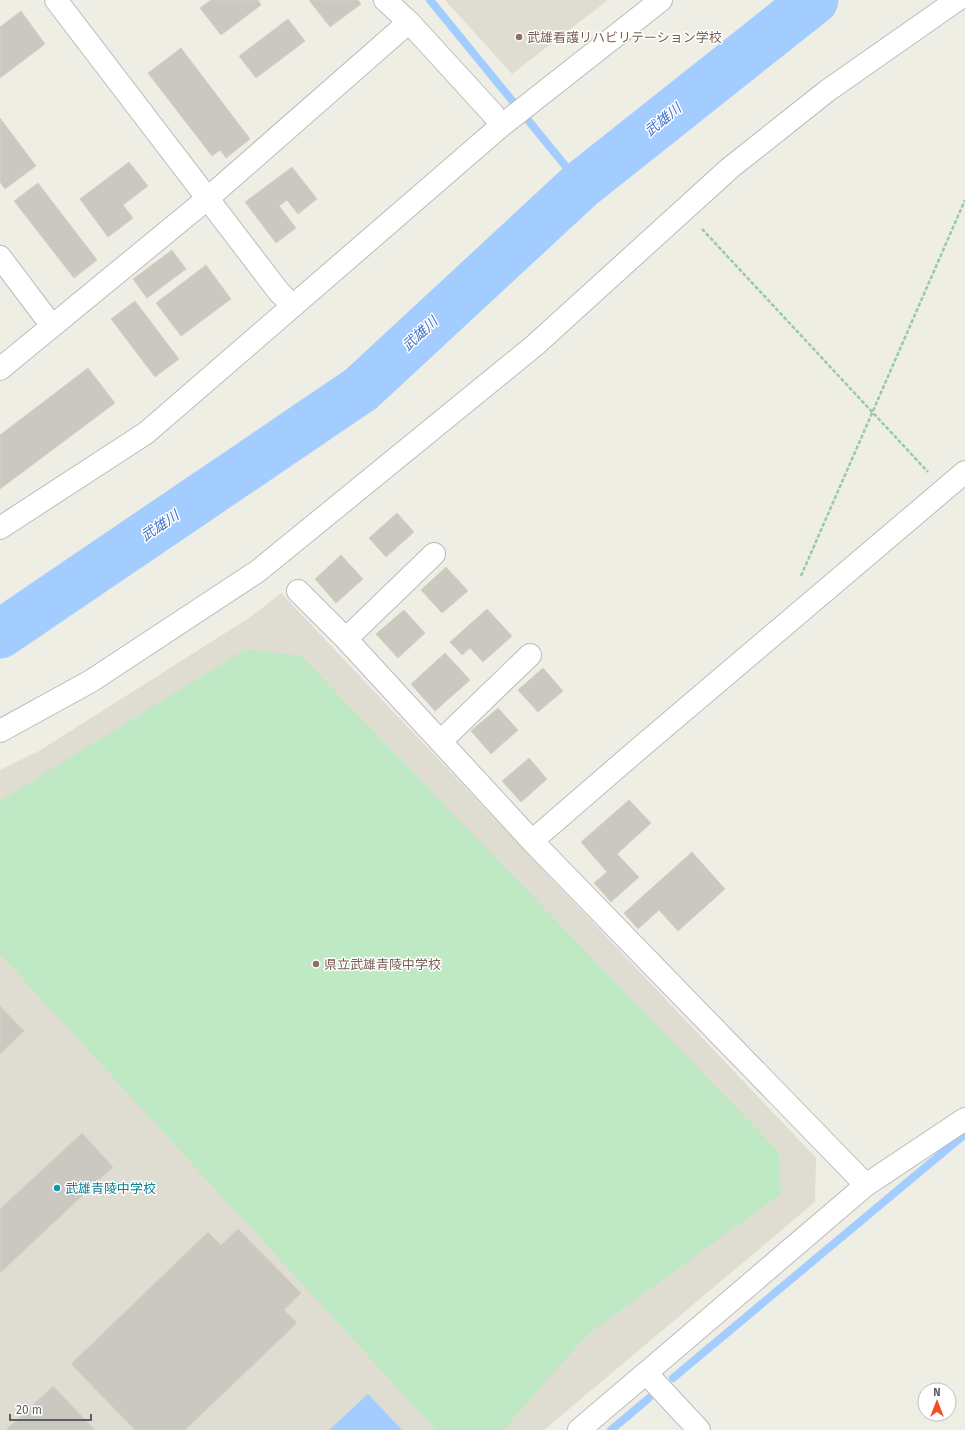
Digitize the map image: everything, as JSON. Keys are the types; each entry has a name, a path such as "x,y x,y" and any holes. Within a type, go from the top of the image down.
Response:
{"street":[{"path":"56,0 279,292 293,306"},
{"path":"385,0 409,22 493,114 501,126"},
{"path":"0,528 146,433 501,126 661,0"},
{"path":"0,731 91,681 258,571 534,346 730,168 827,90 957,0"},
{"path":"0,368 207,199 409,22"},
{"path":"0,256 52,326"},
{"path":"532,842 641,747 965,472"},
{"path":"346,639 434,554"},
{"path":"298,591 346,639 532,842 866,1185"},
{"path":"441,741 530,655"},
{"path":"578,1430 866,1185 965,1119"},
{"path":"646,1373 699,1430"}],"path":[{"path":"800,579 965,200"},
{"path":"702,230 944,489"}],"shaded area":[{"name":"武雄看護リハビリテーション学校","path":"445,0 608,0 512,74"},
{"name":"県立武雄青陵中学校","path":"281,593 816,1158 815,1202 544,1430 0,1430 0,770 39,751 252,616"}],"green space":[{"name":"県立武雄青陵中学校","path":"246,649 301,656 779,1152 781,1194 588,1334 503,1430 436,1430 0,954 0,801"}],"water":[{"path":"368,1394 402,1430 329,1430"}],"building":[{"path":"211,0 258,0 261,5 221,35 200,8"},
{"path":"309,0 358,0 361,4 330,27"},
{"path":"21,11 45,44 0,78 0,27"},
{"path":"288,19 305,41 256,78 239,56"},
{"path":"181,48 250,139 226,158 220,150 212,156 148,73"},
{"path":"0,118 36,166 5,189 0,182"},
{"path":"129,162 148,186 123,205 133,218 108,237 80,199"},
{"path":"292,167 317,199 298,214 287,200 279,206 296,228 276,243 245,202"},
{"path":"38,183 97,260 74,278 14,201"},
{"path":"172,250 186,269 147,298 133,279"},
{"path":"206,265 231,299 181,336 156,303"},
{"path":"135,301 179,359 155,377 111,319"},
{"path":"88,368 115,403 0,489 0,435"},
{"path":"397,513 414,532 386,557 369,538"},
{"path":"341,555 363,579 336,603 315,579"},
{"path":"446,567 468,591 442,613 421,590"},
{"path":"487,609 512,636 483,662 470,648 462,655 450,642"},
{"path":"404,610 425,633 398,658 376,634"},
{"path":"445,653 470,680 435,711 411,684"},
{"path":"543,668 563,691 538,712 518,690"},
{"path":"498,708 518,730 491,754 471,731"},
{"path":"529,758 547,779 521,802 502,781"},
{"path":"629,800 651,823 617,854 639,877 611,902 594,883 607,872 581,842"},
{"path":"692,852 725,889 678,931 659,910 638,929 624,913"},
{"path":"0,1006 24,1031 0,1054"},
{"name":"武雄青陵中学校","path":"82,1133 113,1167 0,1273 0,1209"},
{"path":"238,1229 301,1293 284,1310 297,1323 185,1430 135,1430 71,1364 208,1232 221,1245"},
{"path":"53,1386 95,1430 6,1430"}],"waterway":[{"path":"430,0 581,185"},
{"name":"武雄川","path":"0,634 361,389 581,185 814,0"},
{"path":"673,1378 965,1134"},
{"path":"611,1430 649,1398"}],"place":[{"name":"武雄看護リハビリテーション学校","path":"519,37"},
{"name":"県立武雄青陵中学校","path":"316,964"},
{"name":"武雄青陵中学校","path":"57,1188"}]}
